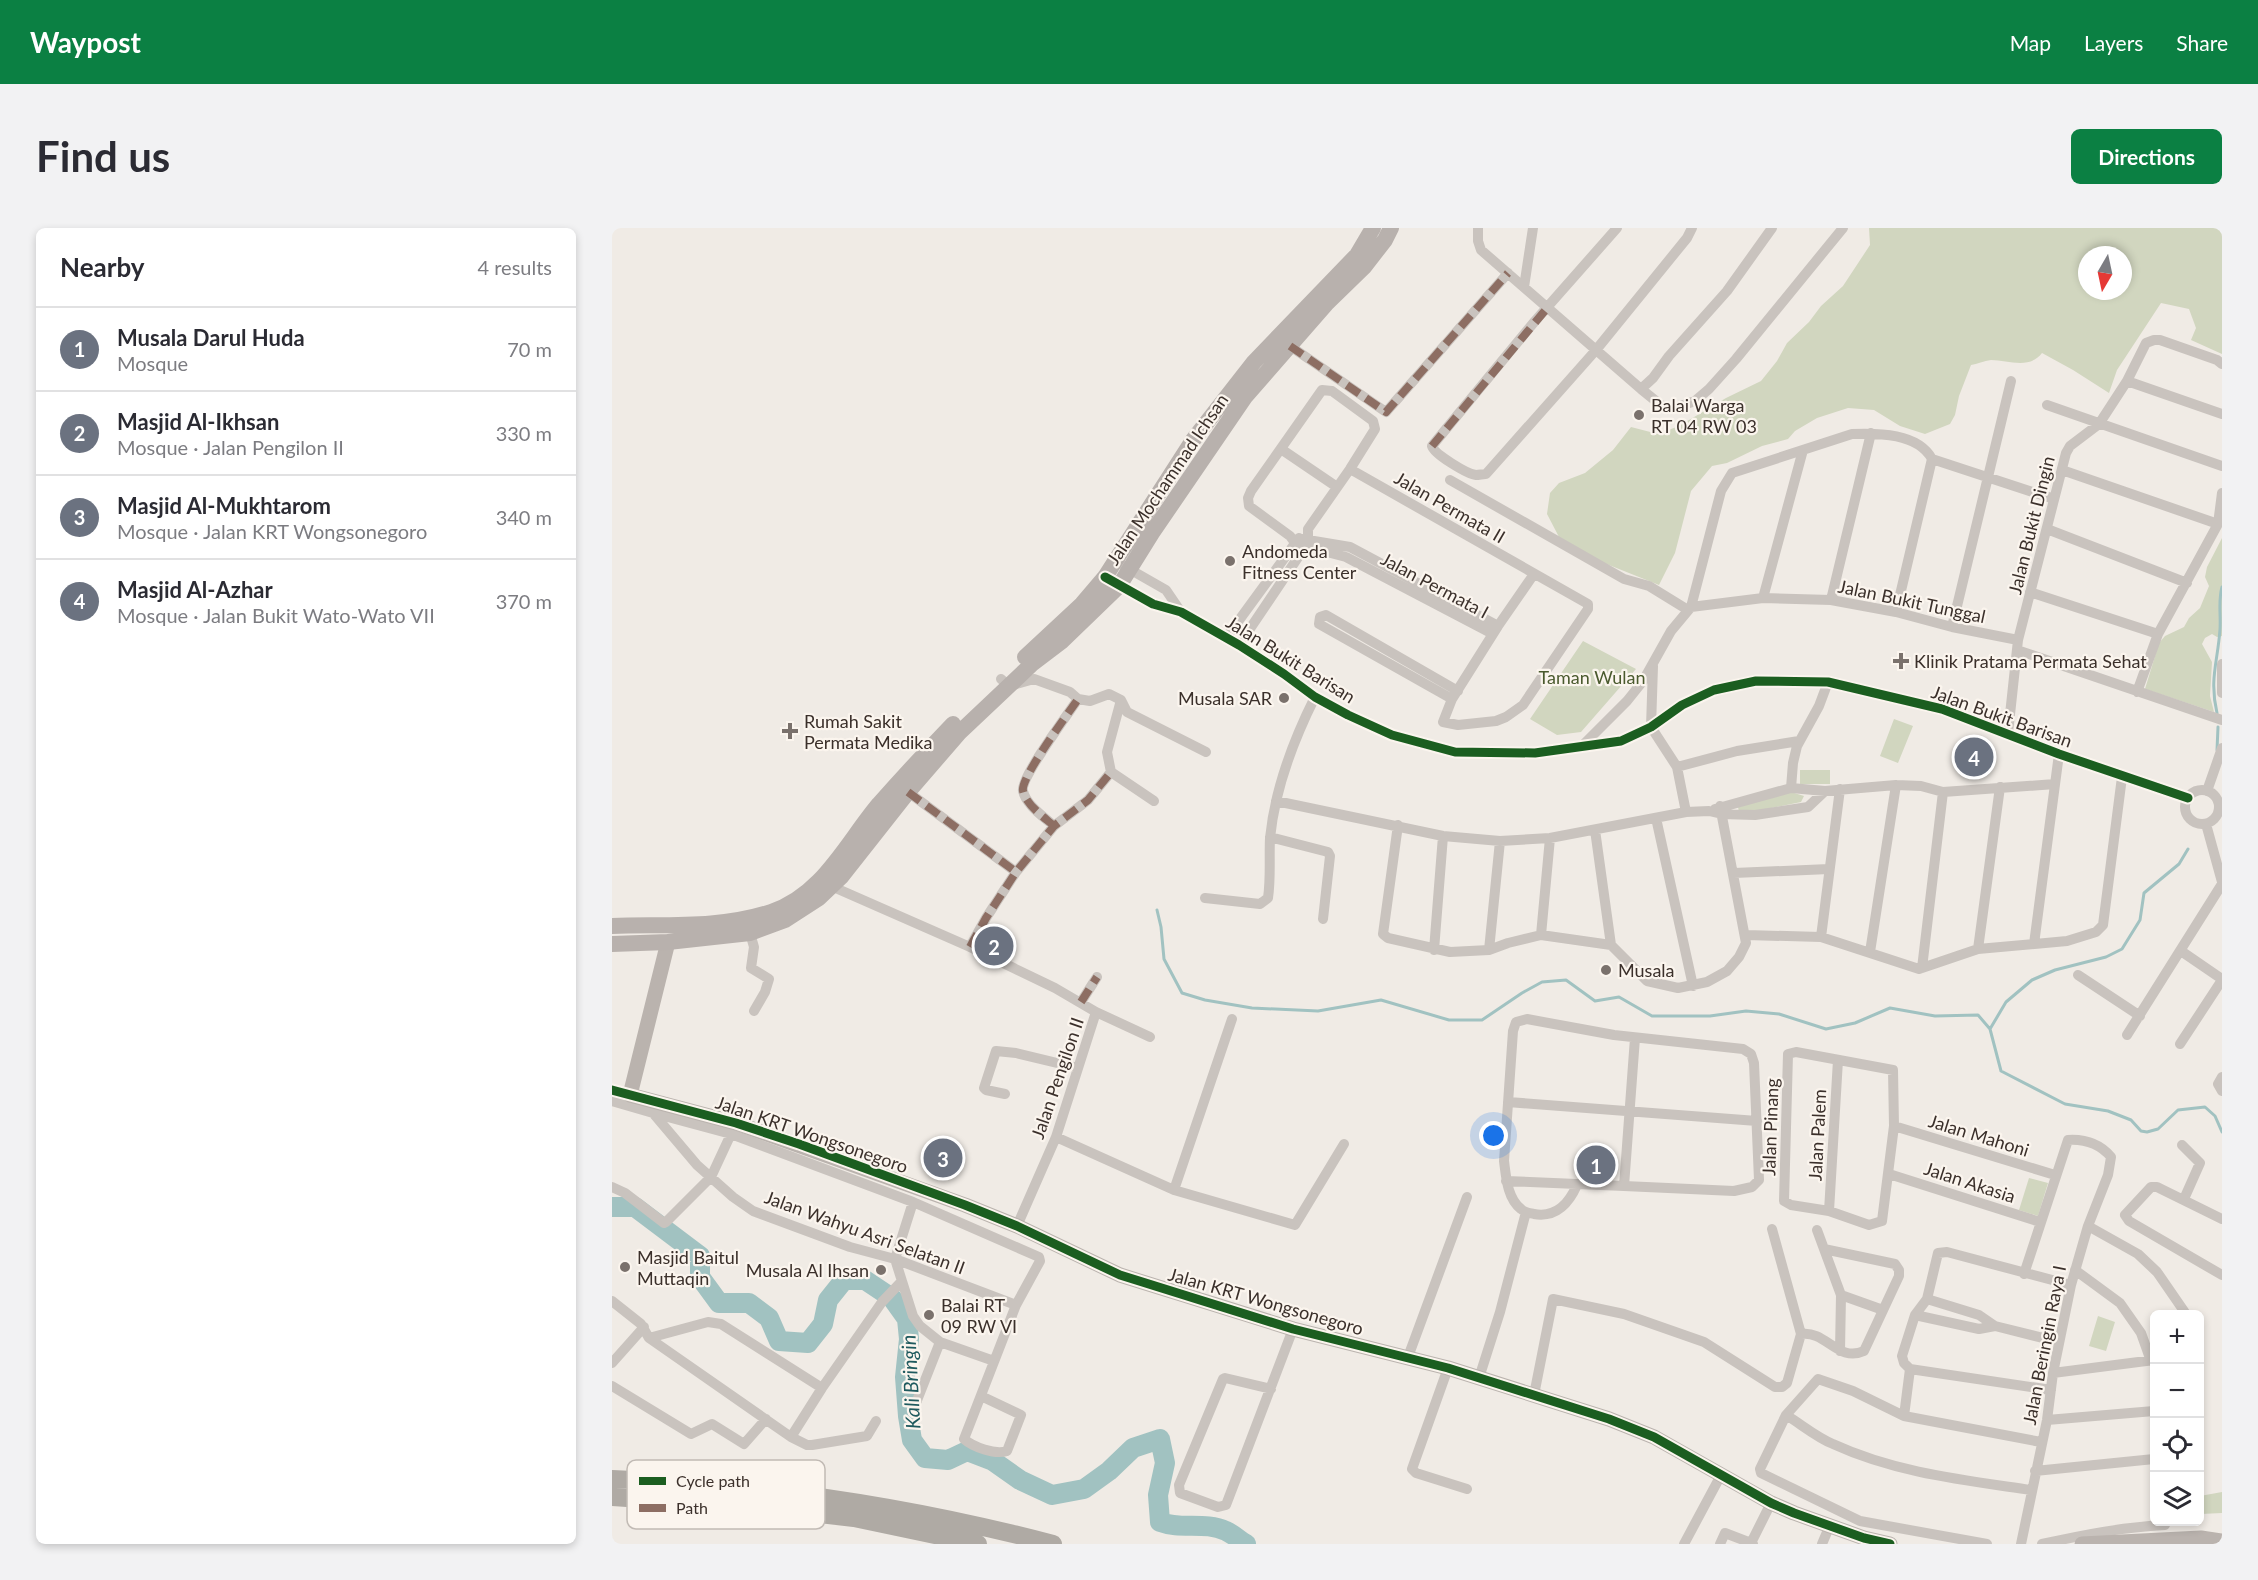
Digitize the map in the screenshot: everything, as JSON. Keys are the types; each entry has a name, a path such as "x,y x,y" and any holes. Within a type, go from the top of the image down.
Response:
{"highway":[{"path":"612,1479 627,1480"},
{"path":"612,1497 627,1498"},
{"path":"825,1497 926,1514 1053,1544"},
{"path":"825,1515 854,1518 978,1544"}],"main road":[{"name":"Jalan Mochammad Ichsan","path":"1112,581 1116,561 1193,440 1261,367 1357,255 1373,228"},
{"name":"Jalan Mochammad Ichsan","path":"612,944 668,942 750,933 785,920 819,898 840,877 903,787 972,704 1004,682 1068,618 1112,581 1131,570 1152,533 1245,397 1261,367 1290,346 1327,303 1364,267 1385,240 1391,228"},
{"name":"Jalan Mochammad Ichsan","path":"612,926 686,926 740,920 773,912 807,891 825,874 878,806 903,787"}],"street":[{"path":"1478,228 1481,250 1641,389 1662,406 1675,408 1695,401 1709,389 1843,228"},
{"path":"1524,287 1533,228"},
{"path":"1617,228 1432,446 1436,453 1470,473 1478,476 1486,474 1596,350 1687,238 1692,228"},
{"path":"1641,389 1727,291 1772,228"},
{"path":"1290,346 1386,412 1508,273"},
{"name":"Jalan Bukit Dingin","path":"2008,733 2018,645 2066,453 2070,446 2099,424 2127,381 2146,343 2160,340 2217,360 2222,364"},
{"path":"1952,627 2011,381"},
{"path":"2127,381 2222,414"},
{"path":"1226,638 1301,539 1350,470 1375,426 1373,421 1332,391 1322,390 1248,498 1249,506 1267,520 1301,539"},
{"path":"2047,405 2222,466"},
{"path":"1831,600 1871,433"},
{"path":"1580,748 1628,701 1653,666 1671,631 1689,608 1721,491 1732,473 1852,434 1871,433 1895,436 1917,443 1928,450 1932,459 1896,612"},
{"path":"1281,449 1337,487"},
{"path":"1763,598 1803,450"},
{"path":"1932,459 2054,500"},
{"name":"Jalan Permata II","path":"1350,470 1588,604 1589,608 1523,705 1506,717 1496,721 1458,725 1443,722 1455,695"},
{"path":"2062,470 2218,524"},
{"path":"1450,480 1624,579 1649,586 1689,608"},
{"path":"2137,692 2158,634 2218,524 2222,493"},
{"path":"2047,529 2187,583"},
{"path":"1239,645 1301,539"},
{"name":"Jalan Permata I","path":"1301,539 1348,552 1495,630"},
{"name":"Jalan Bukit Barisan","path":"1116,561 1166,590 1181,612"},
{"path":"1387,656 1319,624 1320,617 1326,615 1387,656 1455,695 1495,630 1534,574"},
{"name":"Jalan Bukit Barisan","path":"1112,581 1153,604 1181,612 1239,645 1315,697 1392,735 1455,752 1509,754 1580,748 1621,741 1651,727 1682,705 1714,690 1756,681 1828,682 1942,709 2122,777 2188,798"},
{"path":"2030,592 2158,634"},
{"name":"Jalan Bukit Tunggal","path":"1689,608 1763,598 1831,600 1896,612 2018,645 2137,692 2222,720"},
{"path":"2222,664 2222,693"},
{"path":"1653,666 1651,727 1677,767 1686,812"},
{"path":"1004,682 1034,679 1070,692 1078,699 1090,701 1109,694 1121,700 1127,712 1206,752"},
{"path":"1791,788 1793,763 1799,741 1819,706 1828,682"},
{"path":"1205,898 1260,904 1268,898 1270,837 1276,801 1295,737 1315,697"},
{"path":"1054,826 1028,800 1023,791 1024,785 1033,765 1078,699"},
{"path":"1121,700 1107,752 1112,772 1154,801"},
{"path":"1677,767 1737,751 1799,741"},
{"path":"2207,791 2222,748"},
{"path":"2034,944 2059,754"},
{"path":"970,948 986,918 1016,872 1054,826 1088,800 1112,772"},
{"path":"1746,935 1821,937 1914,969 1978,949 2067,941 2096,932 2103,926 2122,777"},
{"path":"1276,801 1443,836 1500,841 1550,837 1686,812 1721,810 1791,788 1825,791 1896,785 1921,786 1943,792 2055,784"},
{"path":"1870,952 1896,785"},
{"path":"903,787 1016,872"},
{"path":"1978,949 2000,787"},
{"path":"1821,937 1840,789"},
{"path":"1721,810 1755,815 1808,807 1825,791"},
{"path":"2196,791 2207,791 2213,794 2220,804 2216,816 2206,824 2199,824 2188,817 2185,804 2188,798 2196,791"},
{"path":"1922,968 1943,792"},
{"path":"1398,825 1383,934 1392,940 1434,950 1478,952 1541,934 1611,945 1647,981 1678,988 1707,982 1727,971 1744,949 1746,935 1721,810"},
{"path":"1656,818 1693,986"},
{"path":"2127,1035 2222,883 2206,824"},
{"path":"1595,830 1611,945"},
{"path":"1434,950 1443,836"},
{"path":"1270,837 1328,852 1330,856 1323,919"},
{"path":"1541,934 1550,837"},
{"path":"1489,950 1500,841"},
{"path":"1734,873 1829,869"},
{"name":"Jalan Pengilon II","path":"831,886 970,948 1081,1002 1096,1012 1056,1137 1017,1226"},
{"path":"750,933 754,951 751,968 769,979 765,992 754,1011"},
{"path":"612,1090 630,1095 668,942"},
{"path":"2180,1044 2222,979 2181,951"},
{"path":"2078,975 2140,1016"},
{"path":"1081,1002 1097,977"},
{"path":"1096,1012 1150,1037"},
{"path":"1174,1190 1233,1019"},
{"path":"1506,1181 1734,1191 1752,1186 1759,1180 1760,1174 1754,1063 1751,1054 1743,1048 1635,1038 1527,1019 1516,1022 1513,1031 1504,1161 1506,1181 1516,1204 1526,1212 1541,1215 1555,1213 1565,1206 1577,1185"},
{"path":"1624,1186 1635,1038"},
{"path":"1005,1095 984,1088 996,1051 1016,1053 1078,1068"},
{"name":"Jalan Pinang","path":"1829,1211 1791,1205 1784,1201 1788,1054 1796,1052 1838,1060"},
{"path":"1829,1211 1869,1225 1882,1221 1894,1126 1893,1070 1889,1067 1838,1060"},
{"name":"Jalan Palem","path":"1829,1211 1838,1060"},
{"name":"Jalan KRT Wongsonegoro","path":"630,1095 736,1123 789,1140 965,1204 1120,1275 1293,1329 1448,1368 1609,1419 1654,1437 1771,1503 1864,1538 1890,1544"},
{"path":"612,1101 732,1134 914,1202 1039,1257 1040,1261 1016,1305 964,1439 1001,1453 1007,1451 1021,1415 981,1396"},
{"path":"1508,1102 1757,1121"},
{"name":"Jalan Wahyu Asri Selatan II","path":"653,1113 697,1165 733,1197 753,1211 850,1247 895,1259 1016,1305"},
{"name":"Jalan Mahoni","path":"1894,1126 2055,1175"},
{"path":"612,1187 625,1193 664,1223 711,1177 732,1134"},
{"path":"1056,1137 1174,1190 1295,1226 1344,1144"},
{"name":"Jalan Beringin Raya I","path":"2021,1544 2047,1420 2053,1373 2074,1270 2088,1226 2103,1191 2111,1157 2099,1146 2088,1141 2068,1140 2055,1175"},
{"path":"2182,1146 2199,1161 2200,1166 2184,1199"},
{"name":"Jalan Akasia","path":"1889,1174 2040,1222"},
{"path":"2024,1274 2055,1175"},
{"path":"2222,1219 2161,1188 2151,1187 2125,1215 2128,1221 2222,1275"},
{"path":"1408,1357 1467,1197"},
{"path":"914,1202 895,1259 916,1322 940,1342 994,1361"},
{"path":"1479,1378 1500,1312 1526,1212"},
{"path":"2088,1226 2138,1254 2157,1272 2184,1310"},
{"path":"1534,1395 1553,1299 1624,1314 1704,1342 1775,1387 1782,1387 1787,1383 1802,1334 1772,1229"},
{"path":"1817,1230 1841,1295 1840,1350"},
{"path":"1802,1334 1813,1334 1852,1355 1864,1351 1899,1276 1899,1270 1895,1264 1824,1249"},
{"path":"2051,1390 1910,1369 1904,1364 1902,1356 1915,1314 1927,1299 1938,1253 1947,1252 2071,1285"},
{"path":"2074,1270 2120,1303 2141,1333 2150,1353"},
{"path":"791,1437 882,1302 902,1281"},
{"path":"1841,1295 1883,1310"},
{"path":"1927,1299 1979,1315 1995,1326 2059,1342"},
{"path":"612,1301 644,1327 649,1338 791,1437 807,1445 867,1436 876,1420"},
{"path":"1915,1314 1979,1329 1995,1326"},
{"path":"649,1338 708,1322 721,1324 822,1388"},
{"path":"612,1363 644,1327"},
{"path":"1271,1389 1222,1379 1179,1485 1180,1493 1218,1508 1226,1505 1271,1389 1293,1329"},
{"path":"916,1402 940,1342"},
{"path":"2053,1373 2150,1360"},
{"path":"1448,1368 1412,1469 1416,1473 1467,1489"},
{"path":"1904,1416 1910,1369"},
{"path":"1987,1544 1860,1521 1761,1473 1760,1469 1785,1414 1816,1379 1821,1379 1853,1391 1904,1416 2041,1442"},
{"path":"612,1386 691,1434 712,1424 744,1444 766,1419"},
{"path":"2047,1420 2150,1411"},
{"path":"1785,1414 1831,1444 1878,1462 1931,1475 2031,1491"},
{"path":"2035,1471 2150,1459"},
{"path":"1684,1544 1721,1475"},
{"path":"1720,1544 1725,1533 1752,1543 1771,1503"},
{"path":"1822,1544 1830,1525"},
{"path":"2042,1544 2085,1534 2150,1526"},
{"path":"2082,1544 2201,1538 2222,1541"}],"green space":[{"path":"1869,228 2222,228 2222,354 2191,340 2196,328 2189,309 2161,303 2117,370 2109,393 2042,353 2025,363 1991,360 1971,365 1950,424 1925,434 1900,426 1874,410 1848,408 1817,418 1795,431 1788,439 1762,446 1727,463 1712,466 1691,491 1675,553 1659,585 1604,563 1559,537 1547,514 1550,493 1559,483 1585,473 1613,450 1631,427 1658,434 1679,426 1726,398 1761,381 1777,361 1787,343 1843,286 1870,245"},
{"path":"2222,538 2222,636 2217,637 2212,634 2205,638 2202,644 2212,662 2210,696 2214,712 2145,689 2159,643 2165,636 2184,627 2189,618 2200,608 2209,586 2205,577 2207,567"},
{"name":"Taman Wulan","path":"1583,641 1636,669 1581,732 1557,735 1530,719"},
{"path":"1894,719 1913,726 1898,763 1880,756"},
{"path":"1800,770 1830,770 1830,784 1800,784"},
{"path":"1791,792 1804,796 1801,802 1752,812 1739,812 1738,807"},
{"path":"2029,1178 2048,1183 2038,1216 2019,1210"},
{"path":"2098,1316 2115,1322 2106,1351 2089,1346"},
{"path":"2222,1492 2222,1513 2204,1514 2204,1495"}],"waterway":[{"path":"2217,713 2214,680 2222,587"},
{"path":"2217,750 2218,727"},
{"path":"1990,1029 2006,1002 2032,980 2055,970 2106,957 2122,949 2140,920 2144,893 2179,864 2188,849"},
{"path":"1157,910 1164,959 1182,993 1205,1000 1252,1008 1318,1011 1381,1000 1449,1020 1482,1020 1542,982 1566,980 1595,1001 1619,997 1652,1016 1710,1016 1746,1011 1779,1014 1826,1029 1855,1023 1890,1008 1935,1016 1978,1015 1990,1029 2001,1071 2065,1104 2108,1111 2131,1120 2141,1131 2147,1132 2158,1129 2178,1110 2205,1107 2215,1116 2222,1132"},
{"name":"Kali Bringin","path":"612,1207 635,1207 700,1256 700,1277 719,1303 749,1303 769,1318 779,1341 808,1343 823,1324 828,1300 844,1280 865,1280 892,1298 907,1319 909,1339 905,1377 908,1416 912,1440 925,1458 948,1460 967,1451 993,1461 1020,1480 1052,1495 1084,1489 1109,1471 1133,1448 1160,1439 1165,1463 1158,1495 1160,1522 1218,1528 1229,1532 1246,1544"}],"marked path":[{"path":"1290,346 1386,412 1508,273"},
{"path":"1432,446 1548,307"},
{"path":"1054,826 1028,801 1023,791 1024,784 1036,760 1078,699"},
{"path":"970,947 1016,872 1054,826 1088,800 1111,772"},
{"path":"908,792 1016,872"},
{"path":"1081,1002 1097,977"}],"cycle path":[{"path":"1105,577 1153,604 1181,612 1239,645 1315,697 1348,715 1392,735 1455,752 1535,753 1621,741 1651,727 1682,705 1714,690 1756,681 1828,682 1942,709 2059,754 2188,798"},
{"path":"612,1090 736,1123 799,1144 1017,1226 1120,1275 1293,1329 1448,1368 1609,1419 1654,1437 1771,1503 1864,1538 1890,1544"}],"place":[{"name":"Balai Warga RT 04 RW 03","path":"1639,415"},
{"name":"Andomeda Fitness Center","path":"1230,561"},
{"name":"Klinik Pratama Permata Sehat","path":"1901,661"},
{"name":"Musala SAR","path":"1284,698"},
{"name":"Rumah Sakit Permata Medika","path":"790,731"},
{"name":"Masjid Al-Azhar","path":"1974,757"},
{"name":"Masjid Al-Ikhsan","path":"994,946"},
{"name":"Musala","path":"1606,970"},
{"name":"Masjid Al-Mukhtarom","path":"943,1158"},
{"name":"Musala Darul Huda","path":"1596,1165"},
{"name":"Masjid Baitul Muttaqin","path":"625,1267"},
{"name":"Musala Al Ihsan","path":"881,1270"},
{"name":"Balai RT 09 RW VI","path":"929,1315"}]}
